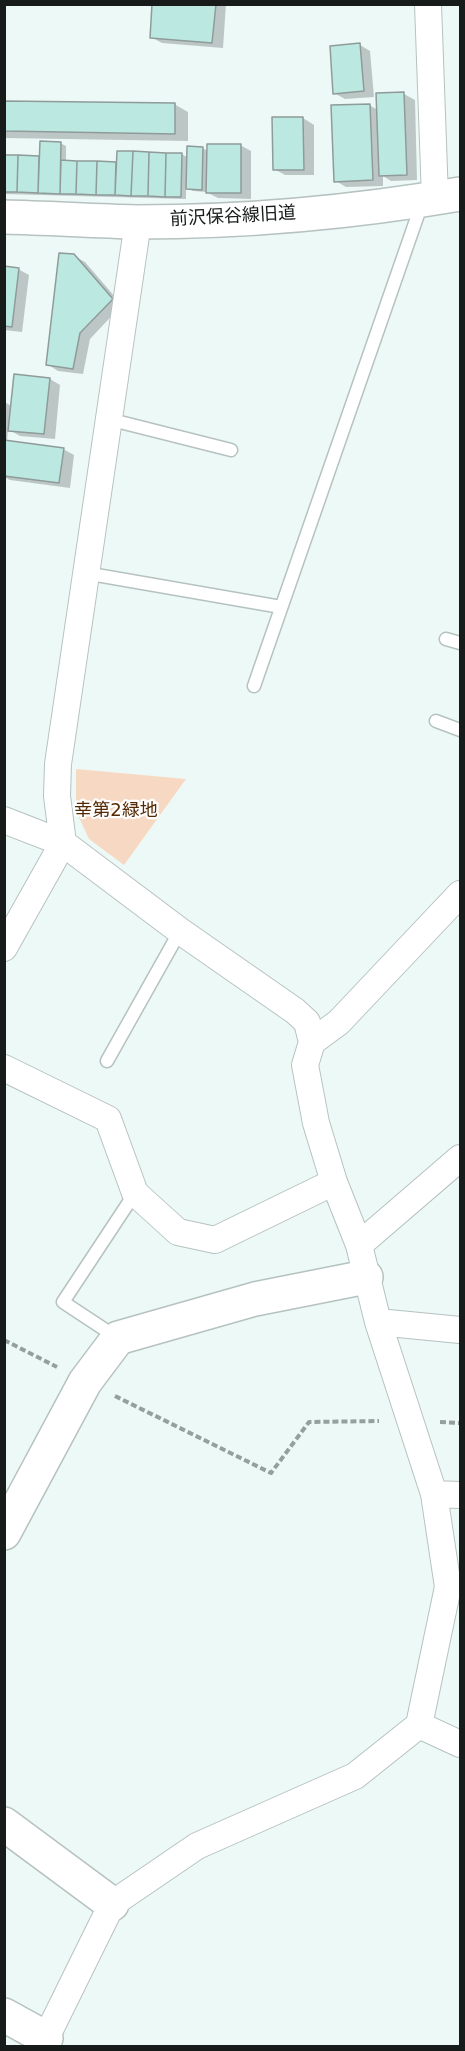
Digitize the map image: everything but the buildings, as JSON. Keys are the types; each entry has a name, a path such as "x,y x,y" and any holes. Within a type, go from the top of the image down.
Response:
{"street":[{"path":"428,4 439,198"},
{"name":"前沢保谷線旧道","path":"4,216 138,222 354,210 439,198"},
{"path":"4,948 63,843 57,796 58,764 138,222"},
{"path":"4,820 63,843 307,1022 312,1042 305,1065 316,1123 334,1182 359,1245 378,1322 434,1494 448,1587 419,1725 355,1776 197,1845 112,1904 46,2044 4,2015"},
{"path":"312,1042 339,1022 460,894"},
{"path":"4,1068 108,1119 135,1193 178,1233 215,1240 334,1182"},
{"path":"359,1245 460,1158"},
{"path":"4,1533 15,1488 118,1338 255,1299 366,1277"},
{"path":"378,1322 460,1330"},
{"path":"434,1494 460,1495"},
{"path":"419,1725 460,1744"},
{"path":"4,1824 112,1904"}],"lane":[{"path":"254,686 281,607 439,198"},
{"path":"108,419 231,450"},
{"path":"86,573 281,607"},
{"path":"446,639 460,643"},
{"path":"436,721 460,730"},
{"path":"107,1061 180,931"},
{"path":"118,1338 63,1302 135,1193"}],"path":[{"path":"4,1340 271,1473 309,1422 460,1423"}],"green space":[{"name":"幸第2緑地","path":"76,769 186,779 124,865 89,839 76,811"}]}
